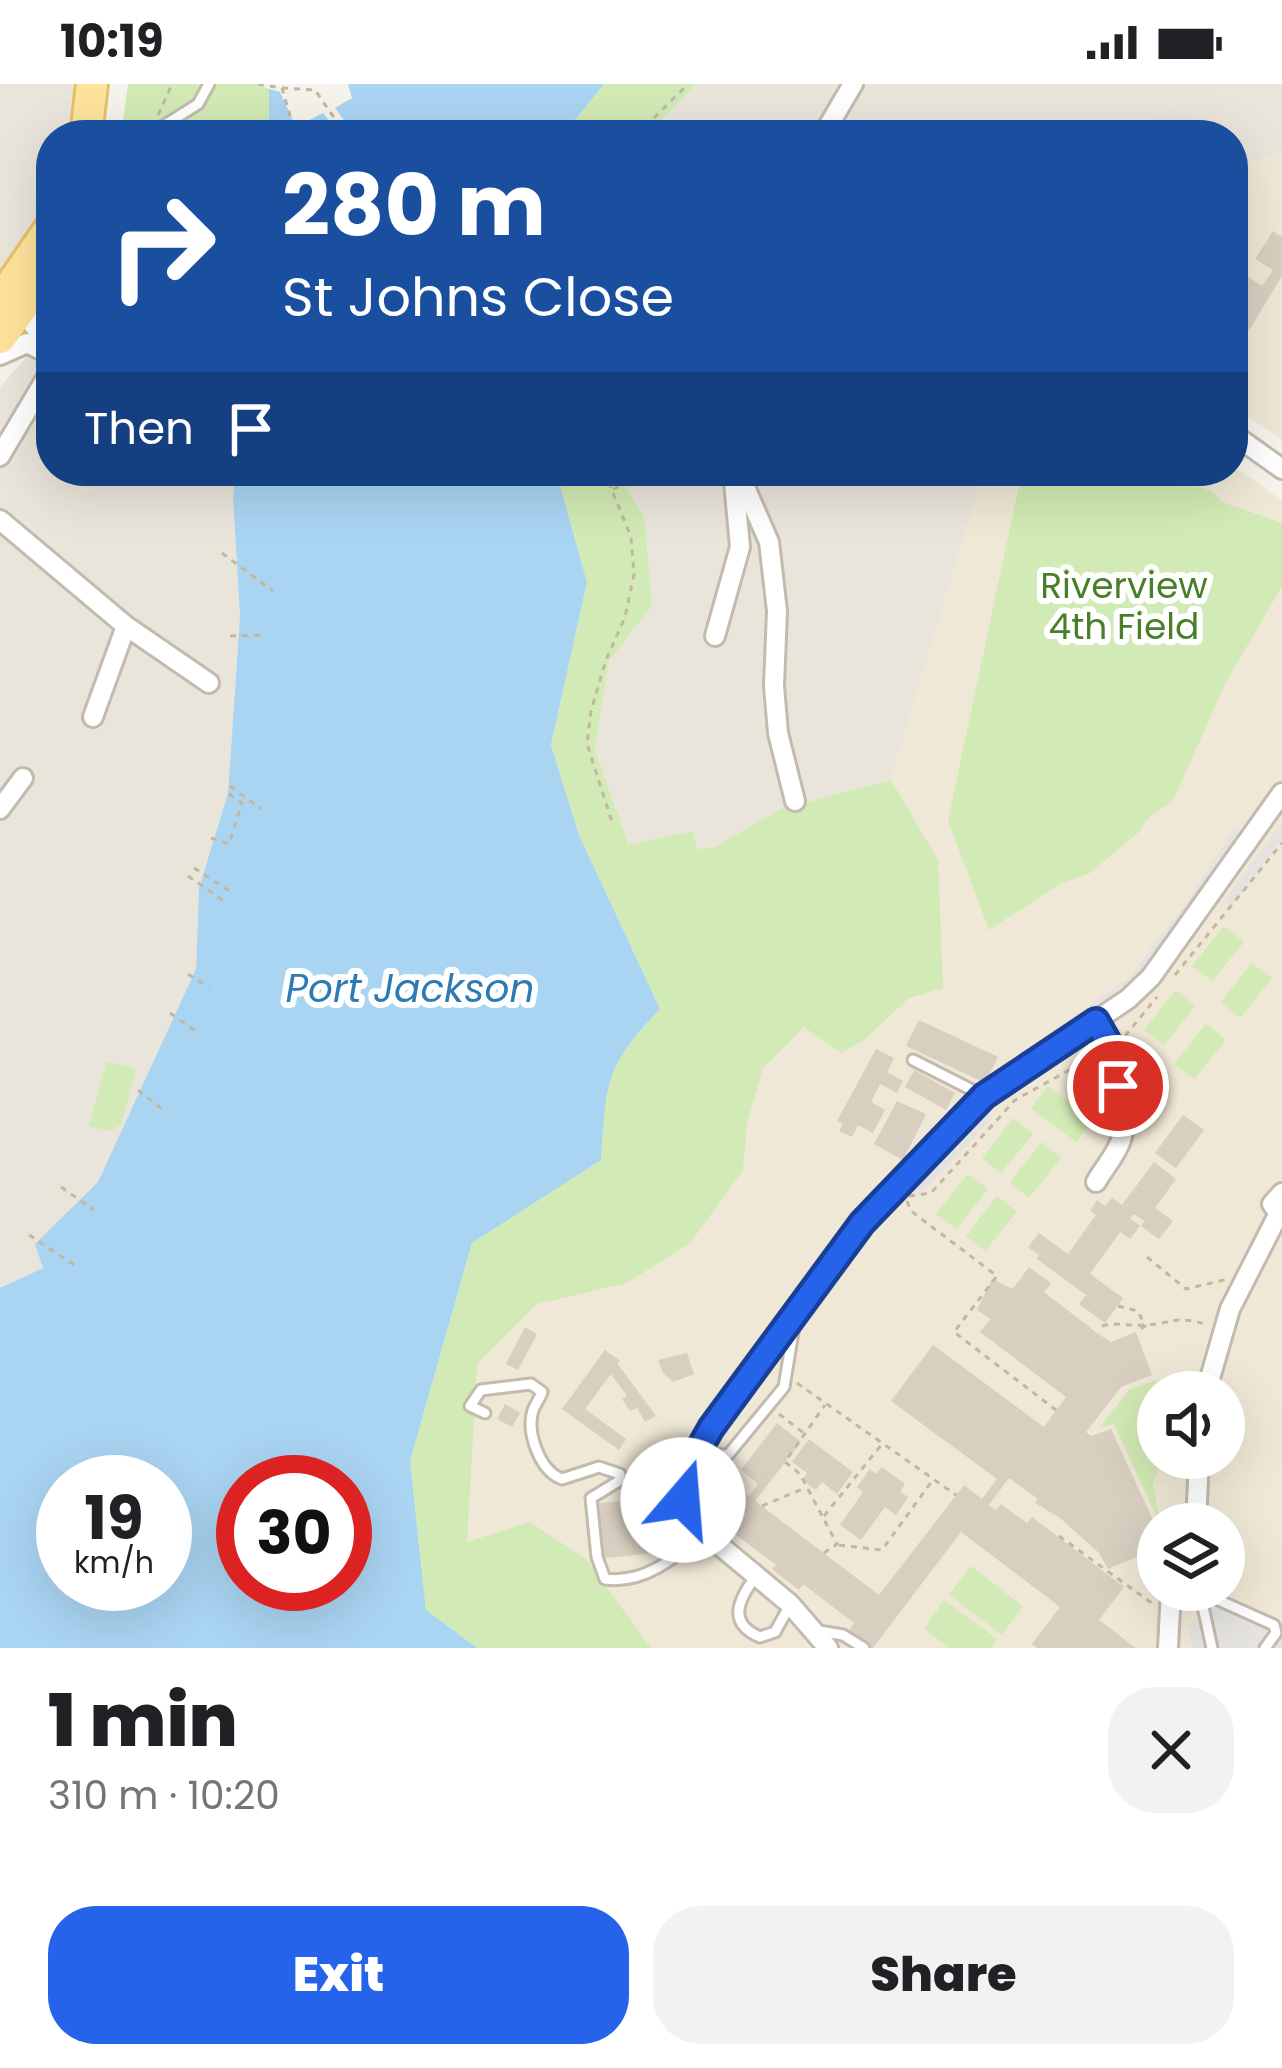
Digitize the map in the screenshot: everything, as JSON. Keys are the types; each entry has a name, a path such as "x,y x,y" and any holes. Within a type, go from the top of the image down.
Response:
{"main road":[{"path":"88,120 92,84"},
{"path":"105,120 109,84"},
{"path":"5,313 36,255"},
{"path":"5,313 36,282"}],"street":[{"path":"830,120 853,84"},
{"path":"5,313 36,339"},
{"path":"0,355 27,343 36,346"},
{"path":"0,456 36,395"},
{"path":"1248,445 1282,469"},
{"path":"715,636 740,547 737,486"},
{"path":"743,486 769,542 776,610 778,733 795,801"},
{"path":"0,520 126,626 209,683"},
{"path":"93,717 126,626"},
{"path":"0,809 23,778"},
{"path":"828,1648 790,1604 701,1531 683,1500 683,1486 696,1454 862,1223 984,1096 1128,999 1170,953 1281,794"},
{"path":"1096,1021 1109,1044 1123,1134 1096,1182"},
{"path":"1212,1371 1246,1274 1280,1216 1272,1204 1282,1193"},
{"path":"1168,1648 1170,1611"}],"lane":[{"path":"173,120 198,104 208,84"},
{"path":"913,1060 984,1096"},
{"path":"696,1454 728,1455 784,1387 797,1309"},
{"path":"485,1413 470,1407 481,1390 535,1386 542,1395 532,1415 538,1455 548,1471 562,1479 592,1468 620,1474 615,1484 591,1498 597,1556 601,1574 608,1580 654,1570 690,1545 701,1531"},
{"path":"756,1576 736,1614 747,1631 760,1637 775,1632 790,1604"},
{"path":"1203,1611 1212,1648"},
{"path":"1243,1611 1274,1624 1276,1634 1265,1648"},
{"path":"814,1630 843,1635 864,1648"}],"path":[{"path":"156,120 172,84"},
{"path":"258,84 314,90 335,120"},
{"path":"652,120 688,84"},
{"path":"284,88 290,116"},
{"path":"610,486 631,537 634,574 625,617 606,660 587,743 612,822"},
{"path":"611,490 620,486"},
{"path":"222,553 274,591"},
{"path":"230,636 265,635"},
{"path":"230,786 261,809"},
{"path":"211,838 229,844 242,803 225,791"},
{"path":"1056,1410 954,1332 997,1276 911,1210 905,1197 932,1193 1015,1100 1124,1037 1282,843"},
{"path":"194,868 230,891"},
{"path":"188,876 224,901"},
{"path":"188,974 209,987"},
{"path":"170,1013 197,1032"},
{"path":"139,1090 166,1112"},
{"path":"61,1187 94,1210"},
{"path":"29,1235 79,1268"},
{"path":"1147,1257 1186,1289 1246,1274"},
{"path":"1118,1306 1138,1311 1145,1325"},
{"path":"1102,1326 1117,1322 1145,1325 1180,1316 1223,1330"},
{"path":"1136,1332 1145,1325"},
{"path":"786,1376 956,1495"},
{"path":"826,1404 785,1462 800,1474 837,1544"},
{"path":"773,1409 805,1433"},
{"path":"823,1517 883,1443"},
{"path":"824,1553 837,1544 883,1550 933,1479"},
{"path":"762,1506 807,1487"},
{"path":"1060,1536 1137,1591"}],"shaded area":[{"path":"0,84 75,84 69,120 36,120 36,217 0,272"},
{"path":"697,84 1282,84 1282,153 1248,162 1248,120 662,120"},
{"path":"1282,153 1282,440 1248,416 1248,162"},
{"path":"36,347 36,486 234,486 240,616 228,793 199,888 196,969 98,1183 36,1244 43,1268 0,1288 0,387"},
{"path":"1248,476 1282,500 1282,1648 477,1648 426,1610 472,1243 659,1009 630,846 692,831 697,849 715,847 781,809 891,780 979,486 1248,486"},
{"path":"626,486 979,486 891,780 782,809 715,847 697,849 691,831 630,846 595,751 609,661 652,606 645,519"},
{"path":"1282,823 1282,839 1232,907 1223,902"},
{"path":"1236,827 1246,833 1138,979 1115,1002 1066,1032 1062,1025 1129,977 1187,902"},
{"path":"983,1109 993,1118 919,1196 909,1187"},
{"path":"1204,1611 1236,1611 1282,1623 1282,1648 1192,1648 1188,1624 1200,1621"}],"green space":[{"path":"128,84 269,84 269,120 123,120"},
{"path":"604,84 697,84 662,120 575,120"},
{"path":"560,486 626,486 645,519 652,606 609,661 595,750 629,845 692,831 697,849 715,847 781,809 891,780 938,860 943,988 909,998 863,1041 841,1053 804,1027 763,1068 747,1124 743,1170 691,1242 627,1283 537,1304 477,1364 467,1542 530,1522 586,1559 651,1648 477,1648 426,1610 410,1461 472,1243 601,1160 611,1077 628,1047 660,1009 579,835 551,745 587,582"},
{"name":"Riverview 4th Field","path":"1019,486 1196,486 1225,503 1282,523 1282,586 1225,684 1173,801 1147,819 1139,832 1090,873 1061,883 989,930 948,821"},
{"path":"1224,926 1244,942 1212,981 1192,966"},
{"path":"1252,963 1272,978 1240,1018 1221,1002"},
{"path":"1176,990 1195,1006 1164,1045 1144,1030"},
{"path":"1206,1024 1226,1040 1194,1079 1174,1064"},
{"path":"107,1061 136,1069 121,1125 110,1131 89,1126"},
{"path":"1048,1086 1093,1120 1076,1142 1031,1108"},
{"path":"1013,1118 1033,1134 1001,1173 982,1158"},
{"path":"1042,1142 1061,1158 1029,1198 1010,1182"},
{"path":"968,1174 988,1189 956,1229 936,1214"},
{"path":"997,1196 1017,1212 985,1251 966,1236"},
{"path":"1137,1387 1137,1474 1114,1424 1099,1428 1129,1390"},
{"path":"1139,1479 1155,1479 1156,1503 1150,1503"},
{"path":"971,1566 1023,1606 1002,1635 949,1595"},
{"path":"944,1600 997,1639 991,1648 950,1648 924,1629"}],"water":[{"path":"269,84 604,84 575,120 269,120"},
{"name":"Port Jackson","path":"234,486 560,486 587,582 551,745 579,835 660,1009 628,1047 611,1077 601,1160 472,1243 410,1461 426,1610 477,1648 0,1648 0,1288 43,1268 35,1244 98,1182 196,969 199,888 228,793 240,616"}],"pier":[{"path":"348,84 352,98 335,108 344,120 328,120 323,113 310,120 293,120 280,92 263,87"}],"building":[{"path":"1273,231 1282,237 1282,276 1248,332 1248,277 1262,286 1273,270 1255,259"},
{"path":"919,1020 998,1057 985,1083 906,1046"},
{"path":"876,1049 894,1058 887,1072 903,1081 897,1093 880,1084 871,1102 885,1110 873,1133 858,1125 852,1137 839,1131 843,1124 837,1121"},
{"path":"914,1070 955,1093 946,1110 905,1087"},
{"path":"897,1101 926,1114 903,1160 874,1144"},
{"path":"1183,1115 1204,1130 1176,1168 1155,1153"},
{"path":"1154,1162 1176,1179 1155,1208 1173,1221 1159,1239 1134,1214 1130,1218 1140,1226 1130,1239 1120,1232 1090,1274 1123,1298 1105,1323 1079,1304 1086,1295 1028,1247 1039,1233 1068,1254 1096,1215 1090,1211 1097,1200 1105,1206 1112,1198 1122,1205"},
{"path":"1029,1267 1051,1283 1044,1292 1111,1342 1136,1332 1151,1371 1137,1371 1137,1381 1121,1387 1086,1432 1091,1436 1111,1429 1145,1503 1137,1503 1137,1557 1108,1569 1099,1553 1009,1478 989,1505 996,1510 1001,1504 1027,1523 1032,1517 1124,1587 1099,1620 1136,1648 1037,1648 1032,1644 1060,1607 961,1532 873,1648 849,1630 854,1623 803,1584 799,1590 772,1569 776,1565 724,1526 719,1532 697,1515 725,1478 749,1496 758,1484 741,1470 777,1423 801,1442 755,1501 879,1595 964,1485 982,1499 997,1479 891,1401 933,1345 1044,1427 1066,1397 980,1332 991,1319 977,1310 992,1279 1013,1289"},
{"path":"525,1327 537,1334 518,1370 506,1364"},
{"path":"605,1350 620,1361 617,1363 656,1416 645,1422 637,1408 630,1411 622,1399 627,1396 611,1374 585,1409 626,1439 619,1450 562,1409"},
{"path":"687,1353 694,1374 673,1382 658,1360"},
{"path":"505,1404 520,1413 512,1427 497,1419"},
{"path":"809,1439 853,1472 837,1494 822,1482 816,1490 802,1480 807,1473 792,1462"},
{"path":"882,1467 905,1484 900,1492 908,1497 896,1515 885,1507 861,1540 840,1525 863,1492 857,1487 870,1469 876,1474"},
{"path":"644,1499 648,1554 603,1558 598,1503"}],"route":[{"path":"683,1500 689,1467 711,1428 752,1378 797,1309 888,1193 984,1096 1096,1021 1109,1044 1118,1086"}]}
